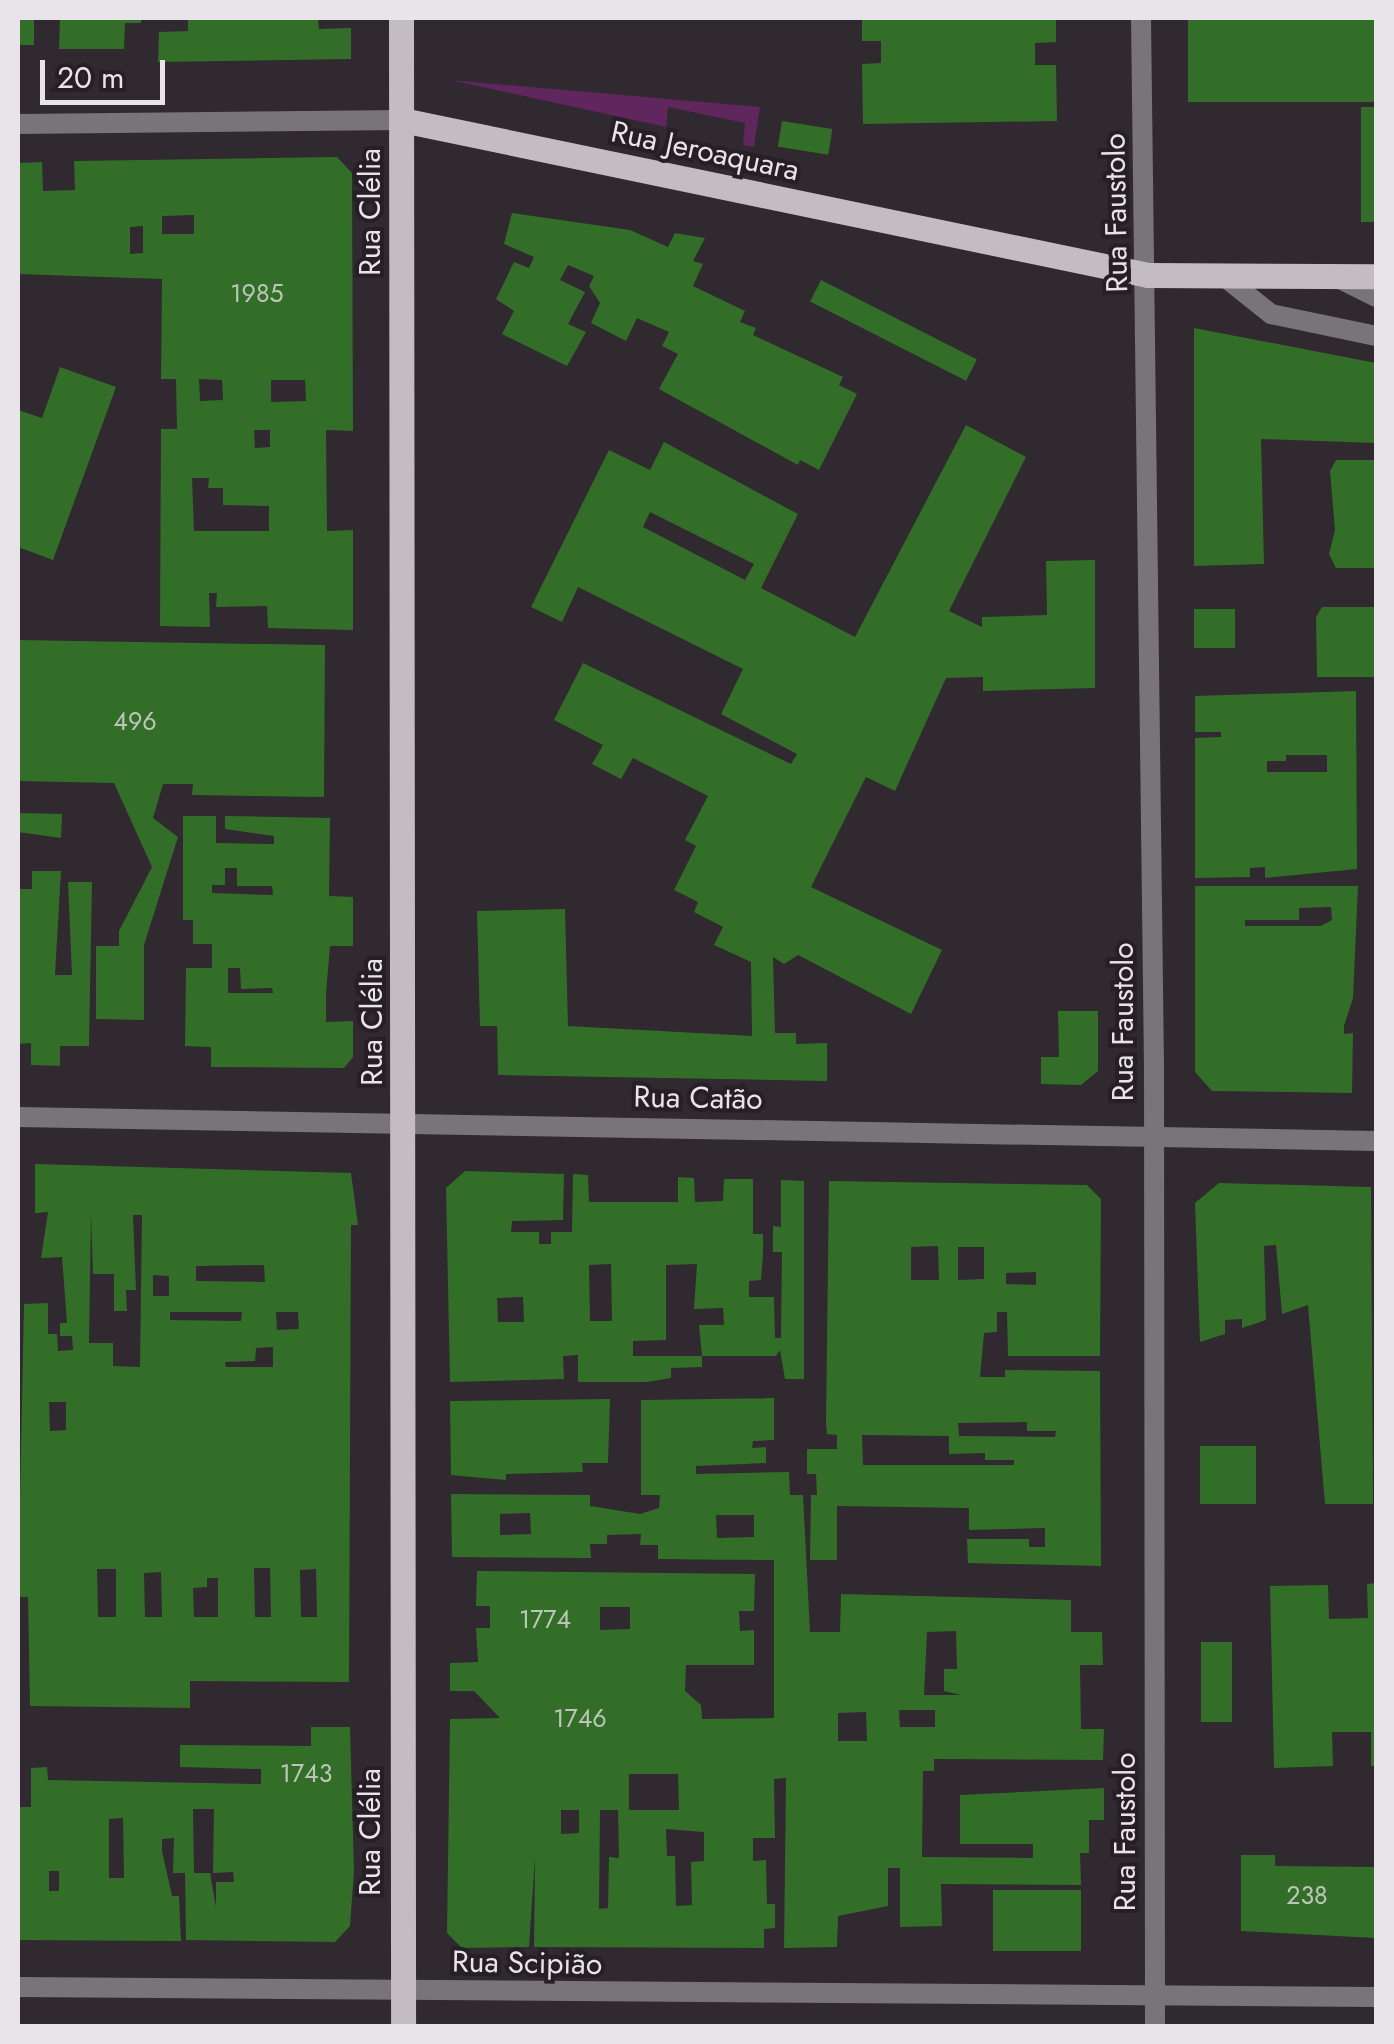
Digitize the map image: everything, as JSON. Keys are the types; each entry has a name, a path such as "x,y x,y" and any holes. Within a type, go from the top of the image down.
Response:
{"main road":[{"name":"Rua Clélia","path":"401,18 403,2026"},
{"name":"Rua Jeroaquara","path":"402,120 1148,275 1376,276"}],"street":[{"name":"Rua Faustolo","path":"1141,18 1148,275 1155,2026"},
{"name":"Rua Jeroaquara","path":"18,124 402,120"},
{"path":"1222,275 1271,314 1376,336"},
{"path":"1334,276 1376,296"},
{"name":"Rua Catão","path":"18,1117 1376,1140"},
{"name":"Rua Scipião","path":"18,1988 1155,1996"},
{"path":"1155,1996 1376,1997"}],"shaded area":[{"path":"450,80 760,107 754,147 743,145 745,123 668,107 666,127"}],"building":[{"path":"18,18 34,18 34,45 18,45"},
{"path":"60,18 141,18 141,23 125,23 124,49 59,49"},
{"path":"188,18 318,18 319,29 351,28 351,59 158,62 159,32 188,31"},
{"path":"862,18 1056,18 1056,42 1035,43 1035,65 1056,65 1057,121 863,124 862,64 881,63 881,41 862,41"},
{"path":"1188,18 1376,18 1376,102 1188,102"},
{"path":"1361,107 1376,107 1376,222 1361,222"},
{"path":"782,121 832,129 828,155 778,147"},
{"path":"337,157 352,173 353,431 326,430 327,531 353,530 353,630 268,628 267,606 216,607 217,593 209,593 210,627 160,626 161,429 177,429 176,379 161,379 162,279 18,274 18,163 42,162 43,191 75,190 74,161","holes":["194,215 194,234 162,234 162,216","143,226 143,253 130,254 130,227","199,379 222,380 223,400 200,401","271,380 305,380 306,401 271,402","254,430 270,430 270,447 255,448","192,478 209,478 208,488 223,488 223,505 269,506 269,531 194,531"]},
{"path":"512,213 630,230 668,247 675,233 705,238 693,261 703,264 693,286 745,311 740,322 756,328 753,335 843,377 839,385 857,394 819,470 800,460 798,465 659,389 678,354 662,346 669,332 637,318 626,341 591,323 600,303 589,286 594,276 568,265 560,280 585,292 568,324 586,332 567,366 502,334 514,311 496,299 514,262 529,268 534,257 504,244"},
{"path":"821,280 977,359 966,381 810,301"},
{"path":"1194,328 1376,363 1376,443 1261,439 1264,564 1194,566"},
{"path":"60,367 116,387 53,560 18,547 18,410 42,418"},
{"path":"966,425 1026,457 949,611 982,627 982,617 1047,615 1046,561 1095,560 1095,688 983,691 983,677 946,678 895,791 866,777 811,887 942,950 911,1014 798,955 784,964 773,957 775,1033 796,1033 796,1044 827,1043 827,1081 498,1075 497,1026 480,1026 477,911 565,909 568,1026 752,1036 751,962 714,945 723,927 694,912 698,902 674,890 696,846 685,840 708,796 633,758 621,779 592,764 603,745 554,720 583,663 791,764 797,754 721,714 743,669 578,587 562,622 531,607 609,450 650,470 664,442 798,514 761,588 855,637","holes":["650,512 754,564 745,580 643,527"]},
{"path":"1336,460 1376,460 1376,568 1336,568 1329,554 1335,530 1330,471"},
{"path":"1322,607 1375,607 1376,677 1317,677 1316,617"},
{"path":"1194,609 1235,609 1235,648 1194,648"},
{"path":"18,640 325,645 324,797 192,795 193,784 163,784 153,818 178,837 144,945 144,1020 96,1019 96,946 119,946 119,931 152,867 114,783 18,781"},
{"path":"1356,691 1357,869 1265,878 1265,867 1250,868 1250,877 1195,878 1195,738 1221,737 1221,732 1195,732 1195,696","holes":["1286,755 1327,755 1327,772 1267,772 1267,761 1286,761"]},
{"path":"18,813 62,814 61,838 18,832"},
{"path":"183,816 216,816 216,843 274,844 274,836 225,829 225,816 330,818 329,896 353,897 353,946 330,946 326,993 326,1022 353,1021 353,1057 344,1068 211,1067 211,1047 185,1046 186,968 212,968 212,944 193,944 193,920 183,920","holes":["225,868 237,868 237,886 272,886 273,895 212,893 212,885 225,885","228,968 240,968 241,989 272,988 273,993 228,993"]},
{"path":"32,871 61,871 55,975 72,975 68,882 92,882 89,1046 60,1046 60,1066 31,1065 31,1043 18,1044 18,889 32,889"},
{"path":"1195,886 1358,886 1353,998 1344,1026 1344,1034 1353,1033 1352,1093 1212,1091 1195,1072","holes":["1331,907 1332,920 1321,926 1245,926 1245,920 1299,920 1299,908"]},
{"path":"1058,1011 1098,1011 1098,1071 1081,1085 1041,1084 1041,1057 1059,1057"},
{"path":"35,1164 351,1173 358,1225 351,1225 349,1682 190,1681 190,1708 30,1706 28,1597 18,1597 24,1304 48,1303 48,1334 57,1334 58,1351 73,1350 72,1336 60,1336 60,1323 67,1323 62,1257 41,1258 48,1212 35,1213","holes":["91,1214 93,1274 114,1274 114,1311 127,1311 126,1290 136,1290 133,1215 142,1215 140,1367 113,1366 113,1343 89,1343","264,1265 265,1282 196,1281 196,1266","153,1275 169,1276 169,1296 153,1296","170,1312 242,1312 241,1321 170,1320","276,1312 298,1312 299,1329 277,1330","273,1347 273,1367 226,1367 225,1362 255,1361 256,1348","49,1402 66,1402 66,1430 50,1431","254,1568 270,1568 271,1617 255,1617","97,1569 116,1569 116,1617 98,1617","316,1569 317,1617 301,1617 300,1570","161,1572 162,1617 145,1617 144,1573","207,1578 218,1578 218,1617 194,1617 193,1588 207,1587"]},
{"path":"465,1171 564,1174 563,1220 512,1221 511,1232 539,1232 539,1244 551,1244 551,1232 572,1232 573,1174 588,1175 589,1202 678,1202 678,1177 694,1178 695,1202 723,1201 724,1179 753,1179 753,1234 763,1234 763,1254 761,1280 749,1281 749,1297 774,1297 775,1338 781,1338 782,1252 773,1252 773,1226 781,1227 781,1180 804,1181 804,1379 785,1379 780,1350 776,1356 702,1356 702,1367 671,1368 671,1378 647,1382 578,1382 578,1355 563,1356 564,1379 450,1382 446,1188","holes":["611,1264 612,1321 590,1321 589,1265","697,1264 694,1309 723,1308 724,1325 699,1325 702,1356 633,1356 633,1341 666,1340 666,1265","523,1297 524,1322 498,1322 497,1298"]},
{"path":"829,1181 1087,1185 1101,1199 1100,1356 1008,1356 1007,1312 997,1312 997,1332 984,1333 980,1377 1005,1377 1005,1370 1100,1371 1101,1566 968,1563 967,1539 1029,1539 1029,1547 1045,1547 1045,1528 969,1530 969,1508 837,1506 837,1560 810,1560 811,1495 817,1495 816,1474 807,1474 807,1449 837,1449 837,1435 827,1434","holes":["938,1246 939,1280 911,1280 911,1247","958,1247 984,1247 984,1279 958,1280","1036,1272 1036,1285 1006,1284 1006,1273","1027,1422 1027,1431 1056,1431 1055,1437 959,1436 958,1423","862,1435 949,1436 949,1454 985,1453 985,1460 1014,1460 1014,1465 863,1465"]},
{"path":"1219,1183 1371,1187 1373,1504 1325,1504 1308,1305 1282,1314 1276,1245 1264,1246 1266,1320 1242,1328 1242,1319 1225,1320 1225,1334 1200,1342 1195,1203"},
{"path":"774,1398 774,1440 753,1441 752,1448 766,1447 766,1463 696,1466 696,1474 789,1472 790,1495 803,1495 810,1632 840,1632 841,1594 1071,1600 1071,1632 1102,1632 1103,1665 1080,1665 1081,1729 1104,1729 1103,1760 934,1759 934,1771 923,1771 922,1857 1033,1858 1033,1844 960,1844 960,1795 1104,1788 1104,1820 1089,1820 1089,1853 1080,1853 1081,1885 941,1884 942,1926 900,1927 900,1868 888,1868 888,1906 838,1916 837,1947 784,1948 786,1778 774,1779 775,1838 753,1838 753,1861 766,1860 767,1904 775,1904 775,1928 764,1929 764,1948 534,1947 535,1857 529,1947 462,1948 447,1933 450,1719 500,1718 474,1691 450,1691 450,1663 478,1662 476,1628 490,1628 490,1606 476,1606 477,1571 755,1574 754,1611 739,1611 740,1631 754,1630 754,1665 686,1665 685,1691 701,1705 702,1719 774,1718 774,1560 658,1559 658,1545 640,1545 641,1534 607,1535 607,1544 590,1544 591,1558 452,1557 451,1494 590,1495 590,1506 640,1514 659,1508 660,1495 641,1495 641,1400","holes":["530,1513 531,1534 500,1535 500,1514","716,1515 754,1515 754,1537 717,1538","600,1607 630,1607 630,1629 600,1630","956,1631 957,1669 944,1669 944,1691 961,1695 924,1695 927,1632","899,1710 935,1710 935,1727 900,1727","866,1712 867,1741 838,1741 838,1713","629,1774 678,1774 679,1810 629,1810","561,1810 579,1810 579,1833 561,1834","600,1810 618,1810 619,1858 609,1857 608,1908 599,1909","666,1829 704,1832 704,1861 691,1862 692,1905 676,1906 675,1856 667,1856"]},
{"path":"610,1399 608,1463 582,1463 583,1472 506,1474 506,1480 451,1475 450,1401"},
{"path":"1200,1446 1256,1446 1256,1504 1200,1504"},
{"path":"1376,1583 1376,1766 1371,1766 1371,1732 1332,1732 1333,1766 1274,1768 1270,1586 1328,1585 1329,1619 1368,1618 1367,1584"},
{"path":"1201,1642 1232,1642 1232,1722 1201,1722"},
{"path":"311,1727 350,1727 354,1871 350,1926 335,1942 186,1940 185,1873 173,1873 174,1838 162,1839 162,1851 172,1896 179,1896 181,1941 18,1940 18,1807 31,1807 31,1768 47,1767 48,1780 261,1784 261,1769 180,1767 180,1745 311,1746","holes":["193,1809 214,1809 213,1873 233,1872 234,1882 216,1882 216,1907 210,1873 194,1873","123,1818 124,1878 109,1878 109,1819","49,1871 59,1871 59,1891 49,1891"]},
{"path":"1241,1855 1275,1855 1275,1866 1376,1867 1376,1938 1241,1931"},
{"path":"993,1890 1081,1890 1081,1951 993,1951"}]}
